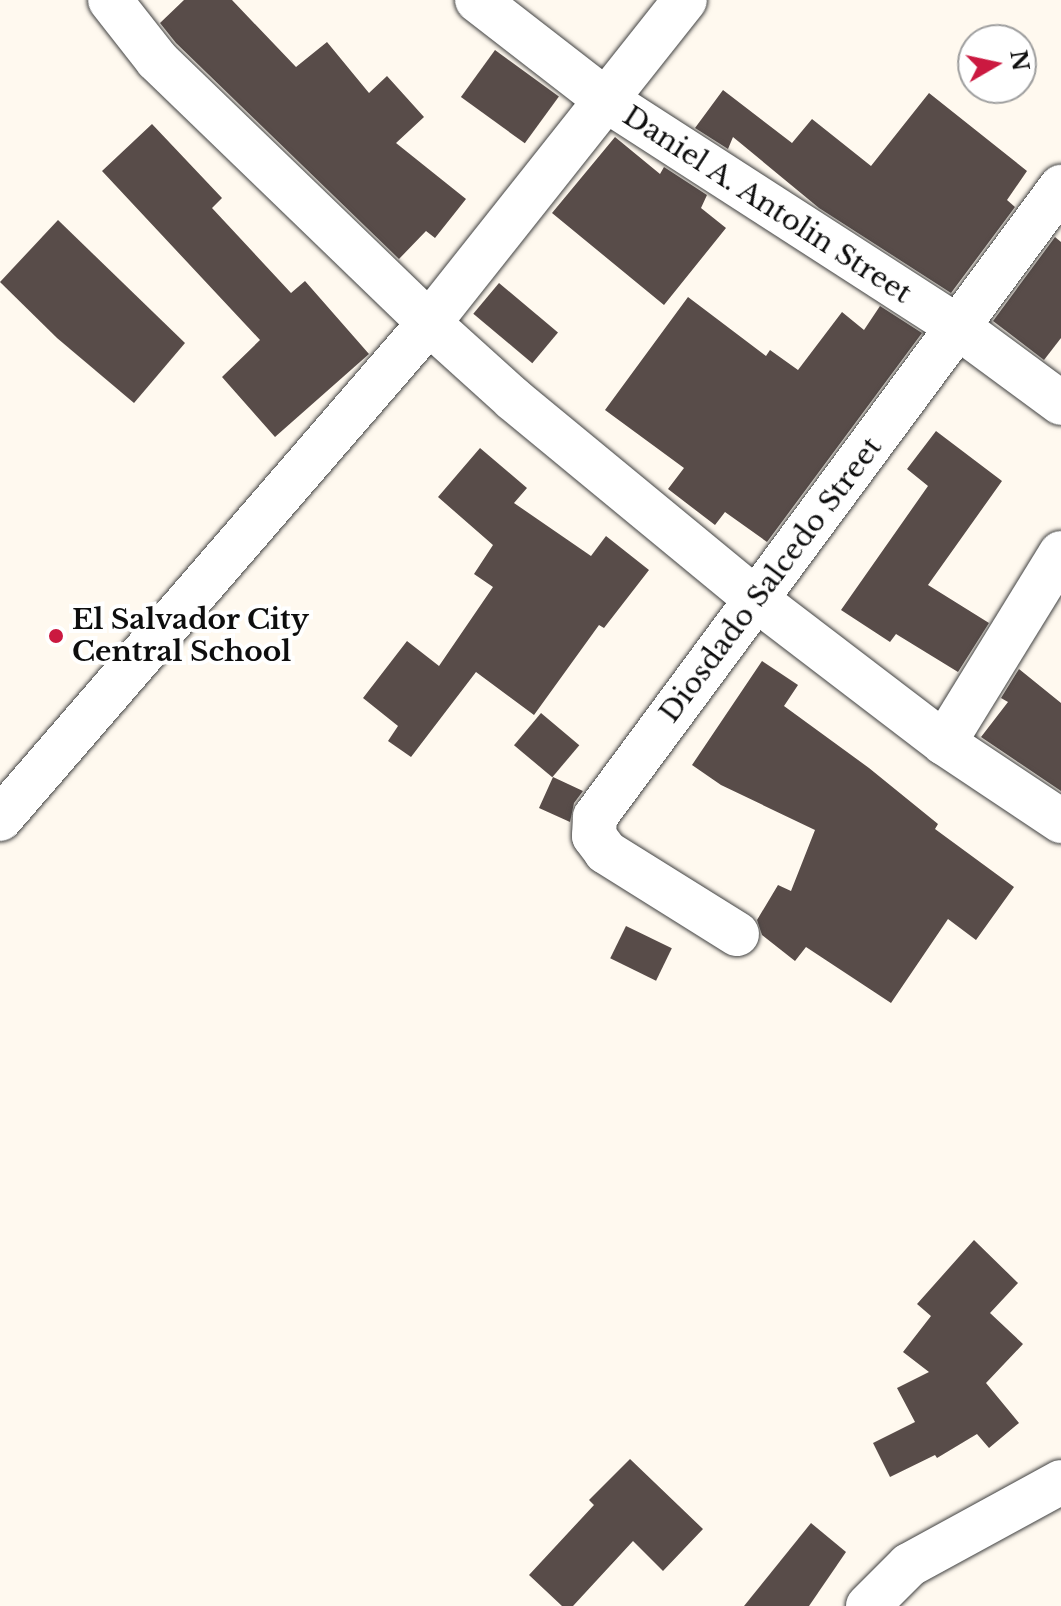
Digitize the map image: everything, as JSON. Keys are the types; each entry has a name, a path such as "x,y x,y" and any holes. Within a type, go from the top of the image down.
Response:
{"street":[{"name":"Daniel A. Antolin Street","path":"477,0 606,100 958,327 1061,403"},
{"path":"0,819 429,323 685,0"},
{"path":"127,8 157,60 429,323 513,399 757,600 944,743 1061,821"},
{"name":"Diosdado Salcedo Street","path":"737,934 606,852 594,836 595,817 1061,187"},
{"path":"944,743 1061,553"},
{"path":"868,1606 909,1565 1061,1482"}],"building":[{"path":"184,0 232,0 296,67 327,42 369,93 387,76 424,117 396,143 466,199 435,238 426,231 399,259 176,43 160,23"},
{"path":"495,50 559,96 525,143 461,97"},
{"path":"723,90 792,143 812,119 871,166 929,93 1027,171 1007,200 1015,207 951,293 819,208 733,137 728,149 695,128"},
{"path":"152,124 222,198 212,208 291,293 305,281 369,354 275,437 222,377 260,340 102,171"},
{"path":"615,137 660,174 664,167 707,195 701,208 726,228 664,305 552,213"},
{"path":"58,220 185,343 134,403 57,338 0,282"},
{"path":"1055,237 1061,242 1061,338 1044,360 993,321"},
{"path":"499,283 558,332 532,363 473,314"},
{"path":"688,297 766,356 770,350 798,370 842,312 864,330 880,306 922,333 767,542 725,512 715,525 668,489 684,468 605,410"},
{"path":"936,431 1002,481 928,585 989,623 958,672 896,634 890,642 841,610 928,486 907,469"},
{"path":"480,448 527,488 514,503 591,556 606,536 649,570 604,628 599,625 534,715 476,672 411,757 388,741 398,726 363,698 407,641 439,666 493,587 474,574 493,545 438,497"},
{"path":"762,661 798,685 784,706 869,768 938,824 935,829 1014,887 976,940 948,919 891,1003 806,947 795,961 762,935 757,920 778,885 791,891 815,830 721,785 692,765"},
{"path":"1019,669 1061,703 1061,791 981,737 1008,702 1001,698"},
{"path":"541,713 579,745 552,777 514,745"},
{"path":"553,777 583,791 574,803 570,822 539,808"},
{"path":"626,926 672,948 656,981 610,958"},
{"path":"974,1240 1018,1283 990,1313 1023,1344 986,1383 1019,1423 989,1448 977,1434 937,1458 935,1455 890,1477 873,1443 915,1422 897,1388 929,1372 903,1352 931,1316 917,1304"},
{"path":"630,1459 703,1529 663,1571 633,1541 573,1606 562,1606 529,1575 594,1505 589,1500"},
{"path":"811,1523 846,1552 809,1606 744,1606"}],"place":[{"name":"El Salvador City Central School","path":"56,636"}]}
